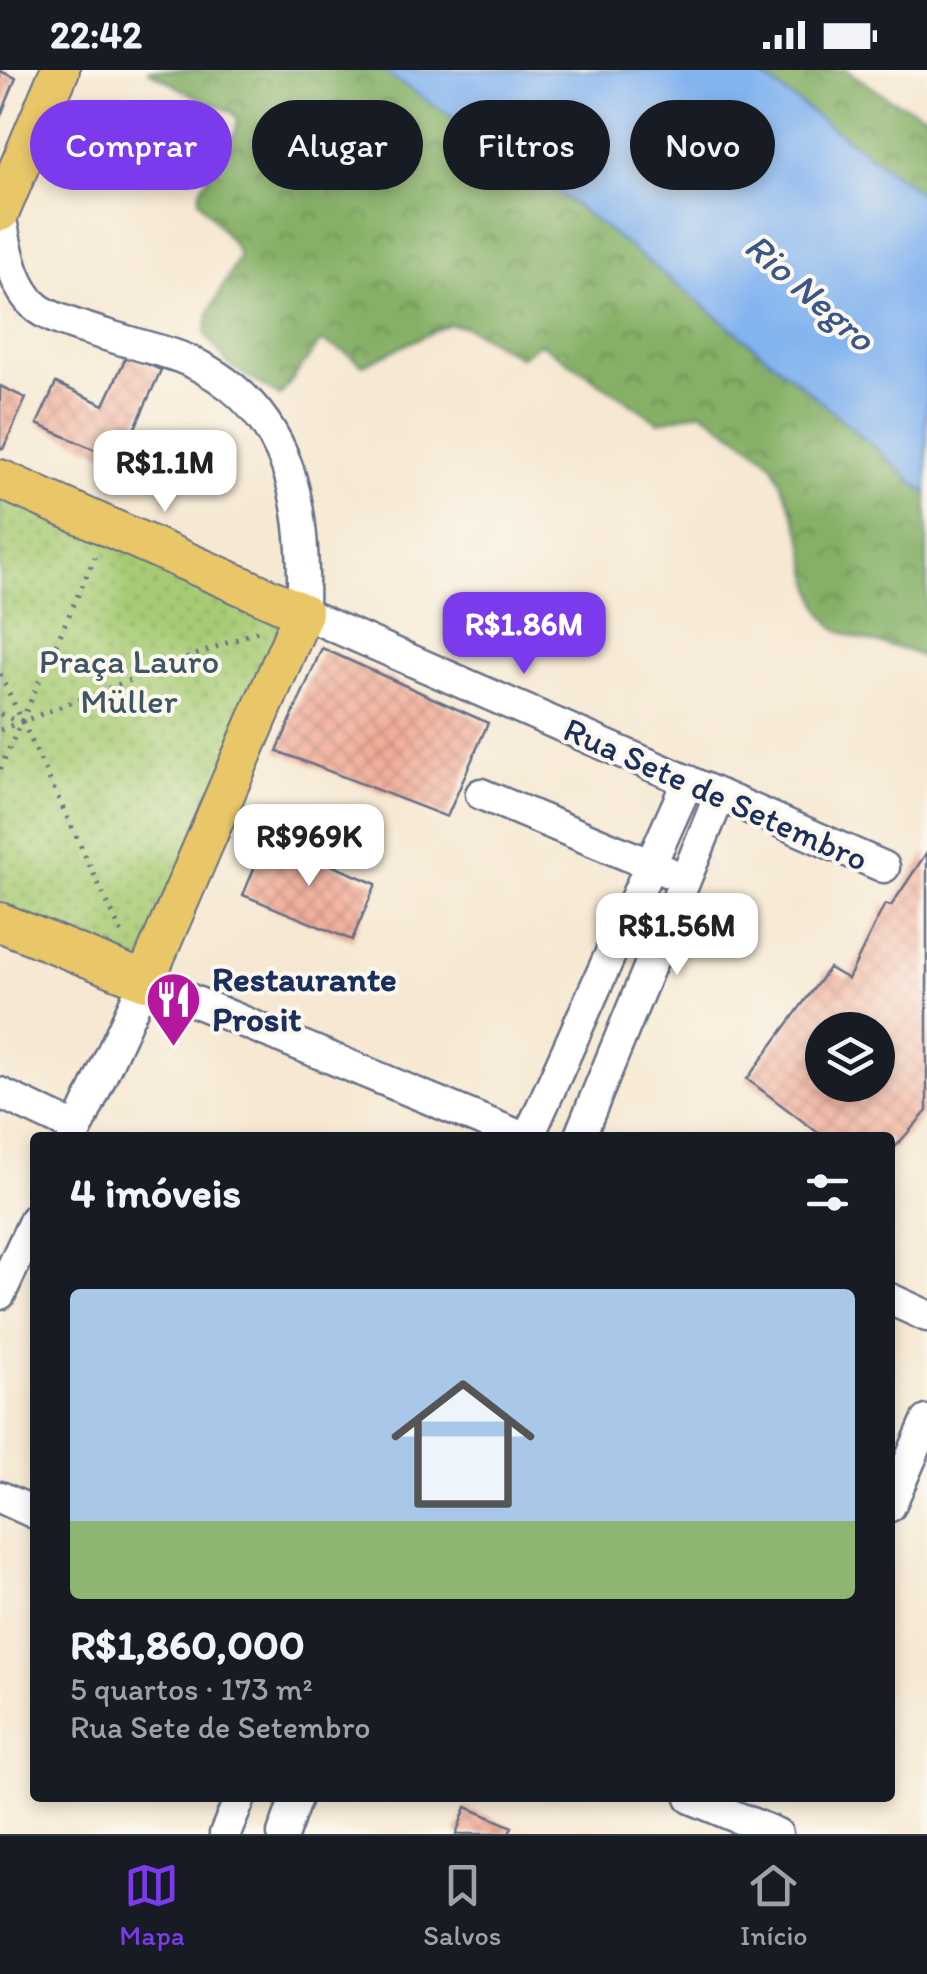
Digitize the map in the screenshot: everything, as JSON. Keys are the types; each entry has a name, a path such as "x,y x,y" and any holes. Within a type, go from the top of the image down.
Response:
{"main road":[{"path":"0,214 60,70"},
{"name":"Rua Sete de Setembro","path":"0,479 303,613"},
{"path":"0,922 145,981 303,613"}],"street":[{"path":"0,214 14,275 36,308 188,360 227,384 265,421 286,456 296,500 304,555 303,613"},
{"name":"Rua Sete de Setembro","path":"303,613 884,866"},
{"path":"529,1132 688,781"},
{"path":"480,794 685,878"},
{"path":"580,1132 720,795"},
{"path":"75,1132 145,981 511,1132"},
{"path":"0,1093 73,1132"},
{"path":"0,1294 30,1230"},
{"path":"895,1301 927,1316"},
{"path":"895,1495 927,1422"},
{"path":"0,1497 30,1511"},
{"path":"225,1834 238,1802"},
{"path":"283,1834 295,1802"},
{"path":"702,1802 760,1822"}],"path":[{"path":"0,769 109,527"},
{"path":"0,730 303,613"},
{"path":"0,674 145,981"},
{"path":"0,714 20,723"}],"green space":[{"path":"147,70 380,70 443,109 443,190 556,190 586,212 827,403 927,494 927,661 901,649 845,634 824,615 815,596 801,533 771,462 702,411 659,422 540,343 520,357 466,327 449,324 363,365 321,341 280,396 229,365 205,334 210,311 239,257 199,200 200,190 232,190 232,138 238,119 232,112 232,100 200,99"},
{"path":"754,70 846,70 892,100 927,115 927,198"},
{"name":"Praça Lauro Müller","path":"0,482 296,615 139,981 0,920"}],"water":[{"name":"Rio Negro","path":"380,70 754,70 927,198 927,494 736,331 554,190 610,190 610,100 443,100 443,111"}],"building":[{"path":"0,71 16,78 0,118"},
{"path":"127,355 161,370 120,461 37,424 56,383 104,405"},
{"path":"0,386 26,398 3,449 0,448"},
{"path":"322,648 488,723 447,817 277,751"},
{"path":"267,838 376,884 352,940 243,895"},
{"path":"927,852 927,1111 895,1147 895,1132 817,1132 747,1079 829,968 848,979 885,904 891,906"},
{"path":"466,1807 512,1827 509,1834 456,1834"}],"place":[{"name":"Restaurante Prosit","path":"173,1048"}]}
